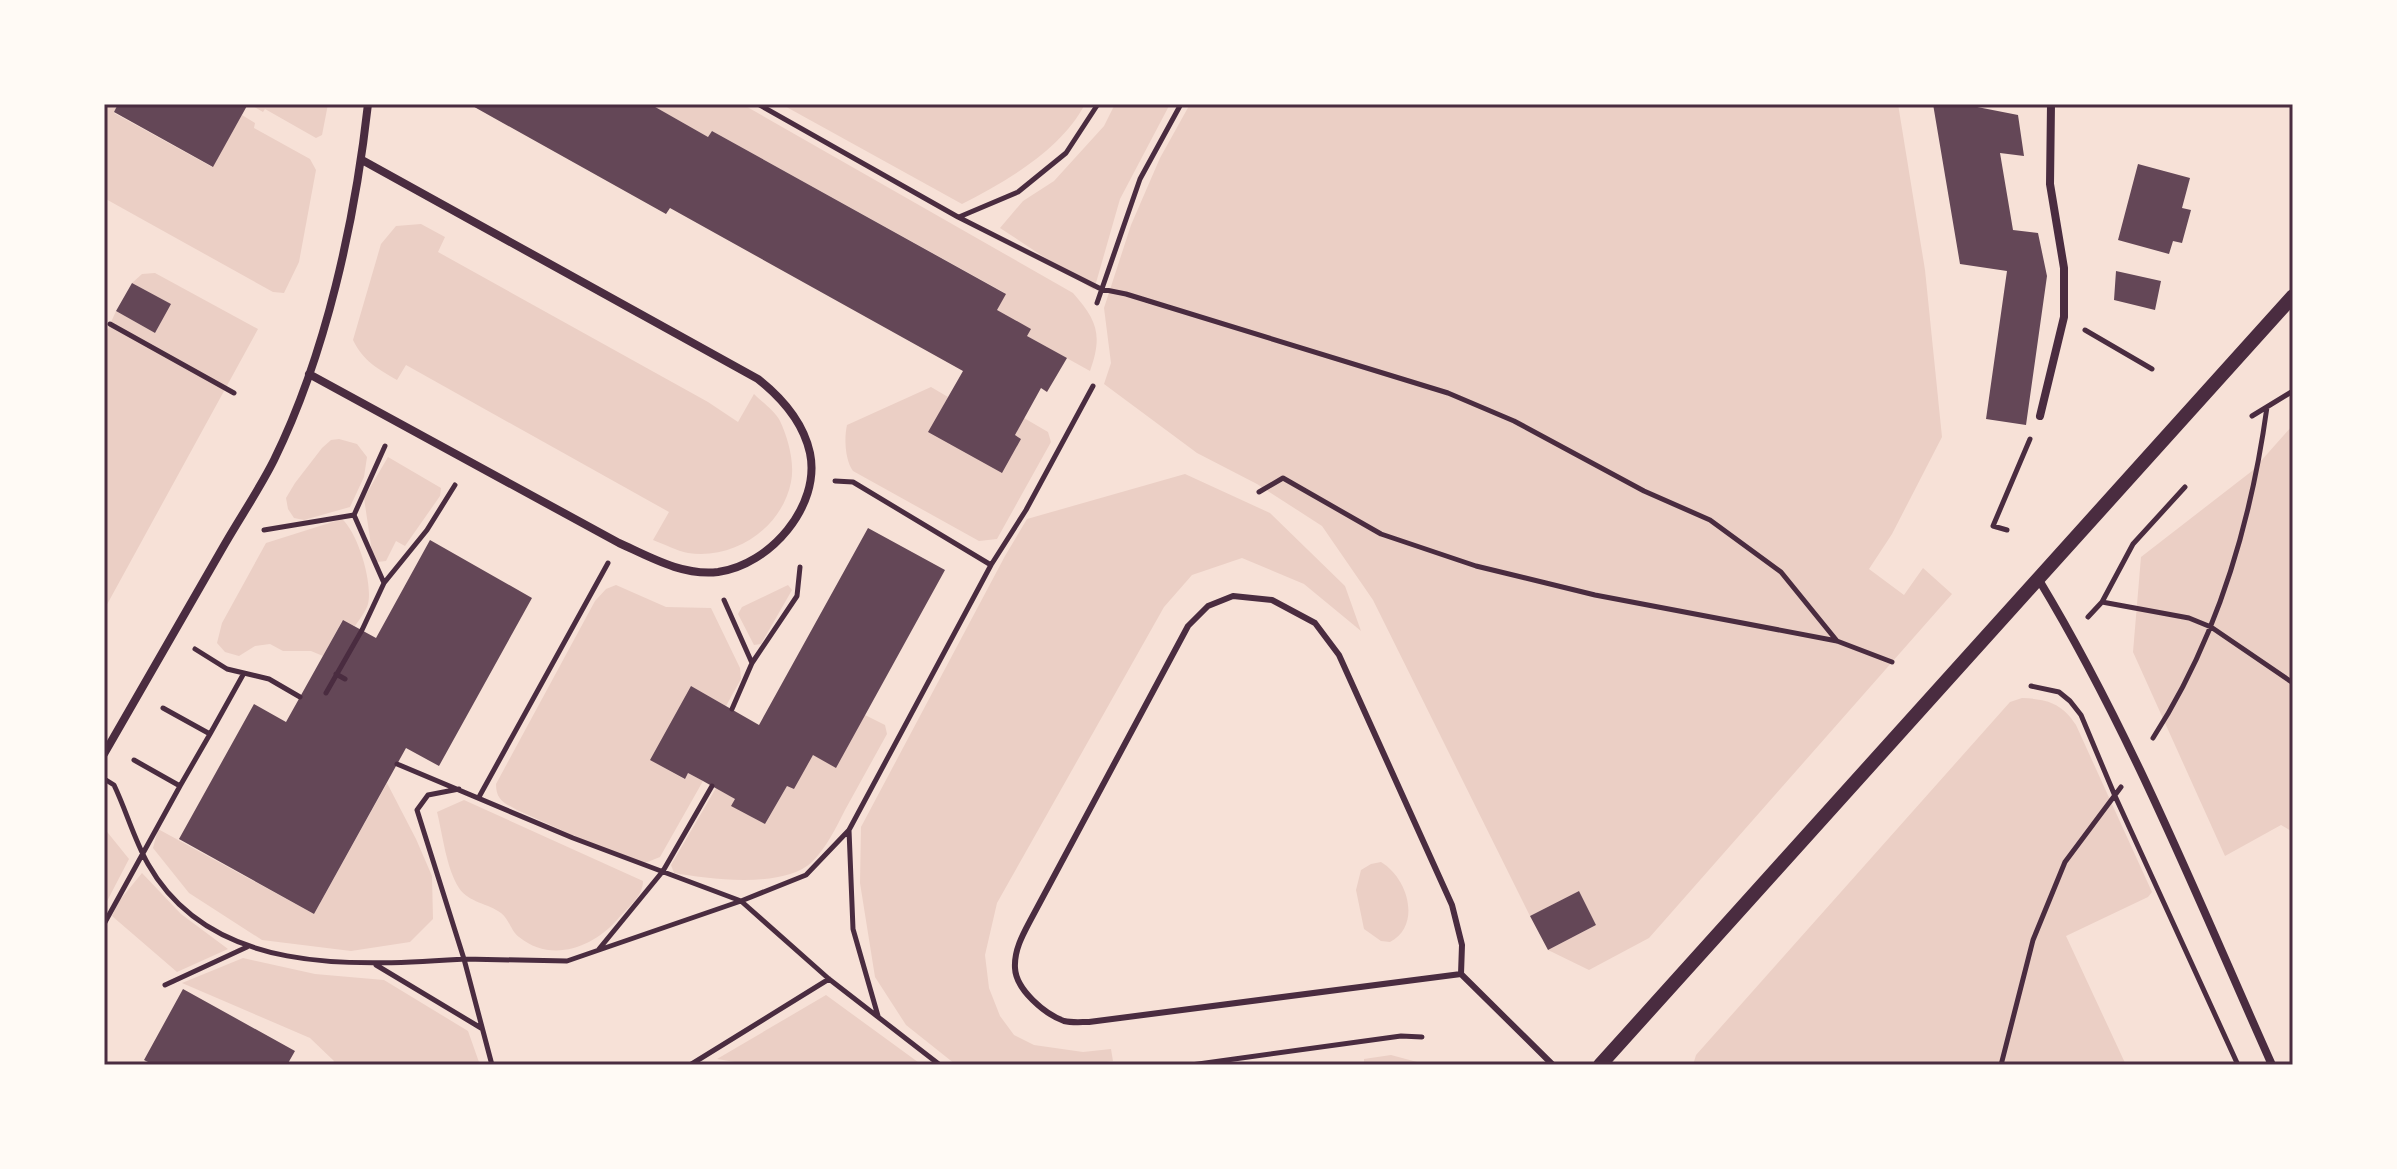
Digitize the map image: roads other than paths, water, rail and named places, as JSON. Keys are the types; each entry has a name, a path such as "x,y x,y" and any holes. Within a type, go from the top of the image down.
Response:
{"street":[{"path":"104,754 274,460 309,374 327,317 362,160 368,104"},
{"path":"2040,416 2064,317 2064,268 2050,184 2051,104"},
{"path":"309,374 619,543 671,567 695,572 718,572 734,568 767,550 789,529 803,504 810,479 810,453 800,427 781,397 758,379 362,160"},
{"path":"1600,1065 2293,296"},
{"path":"2039,580 2072,634 2103,695 2272,1065"}],"lane":[{"path":"1461,974 1089,1022 1067,1022 1046,1013 1025,990 1015,971 1018,946 1188,626 1208,606 1233,596 1272,600 1315,623 1339,655 1452,905 1462,945 1461,974 1553,1065"}]}
